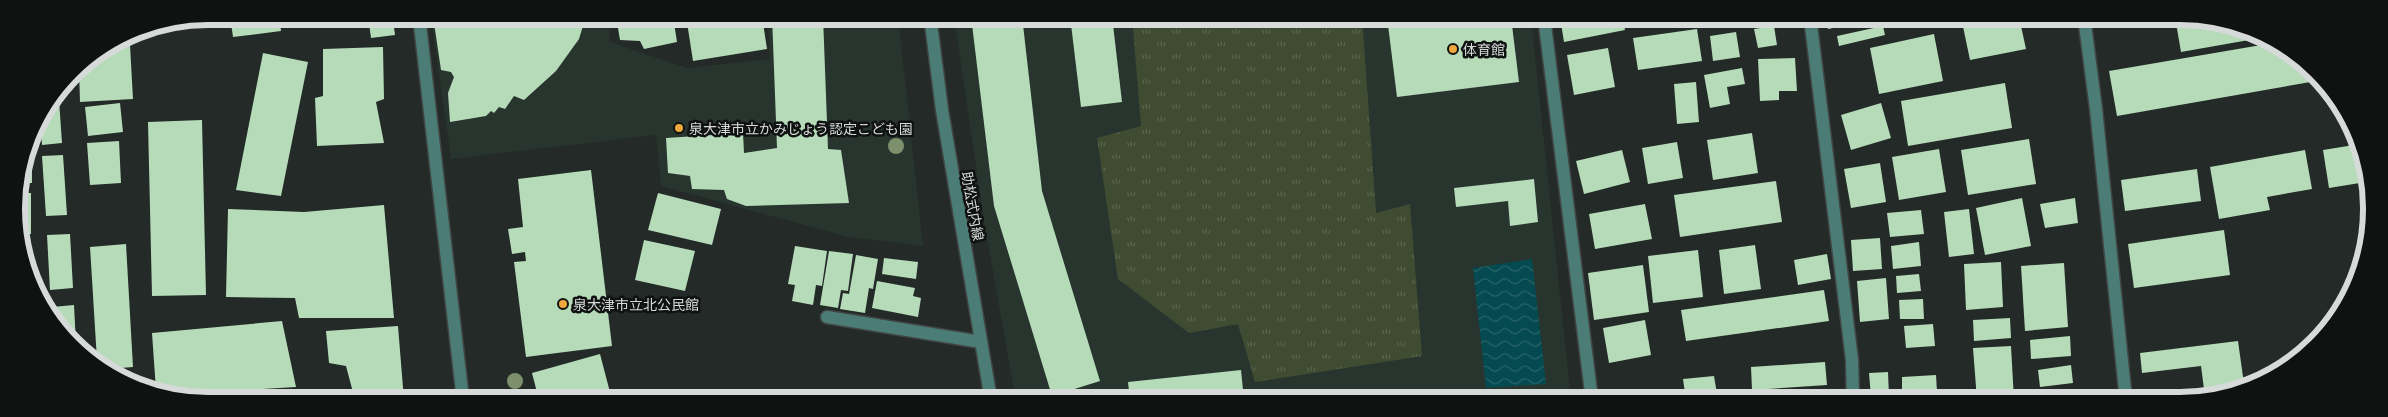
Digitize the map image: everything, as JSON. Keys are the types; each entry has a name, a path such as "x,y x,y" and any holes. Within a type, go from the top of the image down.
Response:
{"street":[{"path":"420,25 462,392"},
{"name":"助松式内線","path":"931,25 942,110 990,392"},
{"path":"1545,25 1591,392"},
{"path":"1811,25 1852,360 1853,392"},
{"path":"2085,25 2096,109 2125,392"},
{"path":"827,317 981,342"}],"shaded area":[{"name":"泉大津市立かみじょう認定こども園","path":"432,25 609,25 610,42 687,68 770,59 768,25 899,25 923,246 848,237 661,186 656,135 451,159"},
{"path":"955,25 1532,25 1570,392 1015,392 985,227"}],"green space":[{"path":"1133,25 1363,25 1376,213 1410,204 1422,356 1255,382 1238,324 1189,333 1118,279 1097,138 1141,126"}],"water":[{"path":"1532,259 1546,384 1486,388 1473,268"}],"building":[{"path":"231,25 280,25 281,31 233,37"},
{"path":"369,25 394,25 395,35 371,38"},
{"path":"434,25 583,25 579,39 556,71 524,100 514,96 505,109 499,107 494,113 491,111 486,116 450,122 448,93 454,77 451,72 441,70"},
{"path":"618,25 674,25 677,42 644,49 640,41 620,40"},
{"path":"687,25 763,25 767,49 693,61"},
{"path":"772,25 823,25 828,149 841,150 849,203 746,206 727,199 724,190 692,189 690,176 668,173 666,138 743,133 744,153 777,148"},
{"path":"972,25 1023,25 1042,191 1100,381 1065,392 1051,392 994,206"},
{"path":"1071,25 1113,25 1122,102 1081,107"},
{"name":"体育館","path":"1388,25 1512,25 1519,82 1397,97"},
{"path":"1561,25 1624,25 1625,30 1564,42"},
{"path":"1827,25 1849,25 1828,29"},
{"path":"1963,25 2021,25 2026,49 1970,60"},
{"path":"2176,25 2192,25 2227,31 2251,40 2181,52"},
{"path":"1774,26 1777,45 1758,48 1754,29"},
{"path":"1883,26 1885,35 1839,46 1837,36"},
{"path":"1697,29 1702,61 1638,70 1633,38"},
{"path":"1736,32 1740,57 1713,61 1710,36"},
{"path":"1934,34 1943,81 1879,94 1870,48"},
{"path":"125,45 130,45 133,99 80,102 79,79 97,63"},
{"path":"2262,45 2291,63 2312,82 2117,116 2109,71"},
{"path":"383,47 384,99 376,102 384,143 317,146 315,98 323,96 323,49"},
{"path":"1608,48 1615,87 1574,95 1567,55"},
{"path":"263,53 308,62 281,196 236,190"},
{"path":"1795,58 1797,91 1779,91 1779,100 1760,101 1758,59"},
{"path":"1742,68 1745,84 1727,87 1730,104 1710,108 1704,75"},
{"path":"1696,82 1699,122 1677,124 1674,84"},
{"path":"2005,83 2012,128 1908,146 1901,101"},
{"path":"59,102 62,143 42,145 41,133"},
{"path":"120,103 123,132 88,136 85,107"},
{"path":"1881,103 1891,138 1851,150 1841,115"},
{"path":"202,120 206,295 152,296 148,122"},
{"path":"1752,133 1758,173 1713,180 1707,140"},
{"path":"2029,139 2036,184 1968,195 1961,150"},
{"path":"119,141 121,183 90,185 87,143"},
{"path":"1677,142 1683,178 1648,184 1642,148"},
{"path":"2351,145 2357,161 2361,183 2329,188 2323,150"},
{"path":"1939,149 1946,192 1899,200 1892,157"},
{"path":"1622,150 1630,182 1584,194 1576,161"},
{"path":"2305,150 2312,189 2267,197 2270,210 2219,219 2210,167"},
{"path":"63,155 67,215 46,216 42,156"},
{"path":"31,163 32,183 27,183 29,173"},
{"path":"1880,163 1886,202 1851,208 1844,169"},
{"path":"2197,169 2201,201 2125,211 2121,180"},
{"name":"泉大津市立北公民館","path":"591,170 612,346 526,357 514,262 526,261 525,252 512,254 508,229 523,227 518,179"},
{"path":"1534,179 1538,222 1510,226 1508,201 1456,207 1454,188"},
{"path":"1776,181 1782,222 1680,237 1674,195"},
{"path":"26,193 31,193 31,234 27,234 25,221"},
{"path":"658,193 721,209 712,245 648,230"},
{"path":"2022,198 2031,246 1985,255 1976,208"},
{"path":"2075,198 2078,223 2045,228 2040,204"},
{"path":"1645,204 1652,239 1595,249 1589,214"},
{"path":"384,205 394,318 299,318 295,298 226,297 228,209 304,212"},
{"path":"1969,209 1974,254 1949,257 1944,212"},
{"path":"1921,210 1924,234 1890,237 1887,213"},
{"path":"2224,230 2230,275 2134,288 2128,244"},
{"path":"70,234 73,288 50,290 47,235"},
{"path":"1880,238 1882,269 1853,271 1851,240"},
{"path":"644,240 695,251 685,291 635,280"},
{"path":"1919,242 1921,266 1893,269 1891,246"},
{"path":"126,244 133,367 119,368 97,354 90,247"},
{"path":"1755,245 1761,289 1724,294 1719,250"},
{"path":"795,246 827,251 822,286 816,285 813,305 792,301 795,285 788,284"},
{"path":"1698,250 1703,297 1653,303 1648,256"},
{"path":"829,251 853,254 848,291 841,290 838,308 820,305"},
{"path":"1827,254 1831,279 1798,285 1794,260"},
{"path":"856,255 878,259 873,289 869,288 865,313 840,309 843,293 849,294"},
{"path":"884,258 918,262 916,279 882,274"},
{"path":"2001,262 2003,307 1966,310 1964,264"},
{"path":"2064,263 2068,327 2025,331 2021,266"},
{"path":"1643,265 1649,312 1594,320 1588,273"},
{"path":"1919,274 1921,291 1897,293 1896,276"},
{"path":"1886,278 1889,319 1860,322 1857,281"},
{"path":"877,281 915,288 913,296 921,298 918,317 872,308"},
{"path":"1824,290 1829,321 1686,341 1681,310"},
{"path":"1923,299 1924,319 1900,319 1899,300"},
{"path":"74,305 75,334 63,320 54,307"},
{"path":"2010,318 2011,338 1974,341 1973,320"},
{"path":"1645,320 1651,355 1609,363 1603,328"},
{"path":"282,321 296,387 196,392 156,384 152,333"},
{"path":"1933,324 1935,346 1906,348 1904,326"},
{"path":"398,326 403,392 353,392 346,366 329,363 326,331"},
{"path":"2070,336 2071,356 2031,359 2030,340"},
{"path":"2238,341 2243,380 2227,386 2204,389 2201,366 2142,373 2140,353"},
{"path":"2011,346 2014,392 1976,392 1973,348"},
{"path":"600,354 610,392 537,392 532,373"},
{"path":"1825,362 1827,385 1752,390 1751,367"},
{"path":"2071,365 2073,383 2040,387 2038,370"},
{"path":"1241,370 1243,392 1129,392 1128,382"},
{"path":"1888,372 1889,392 1871,392 1869,373"},
{"path":"1936,375 1937,392 1902,392 1902,377"},
{"path":"1714,376 1717,392 1685,392 1683,379"}],"place":[{"name":"体育館","path":"1453,49"},
{"name":"泉大津市立かみじょう認定こども園","path":"679,128"},
{"name":"泉大津市立北公民館","path":"563,304"}]}
